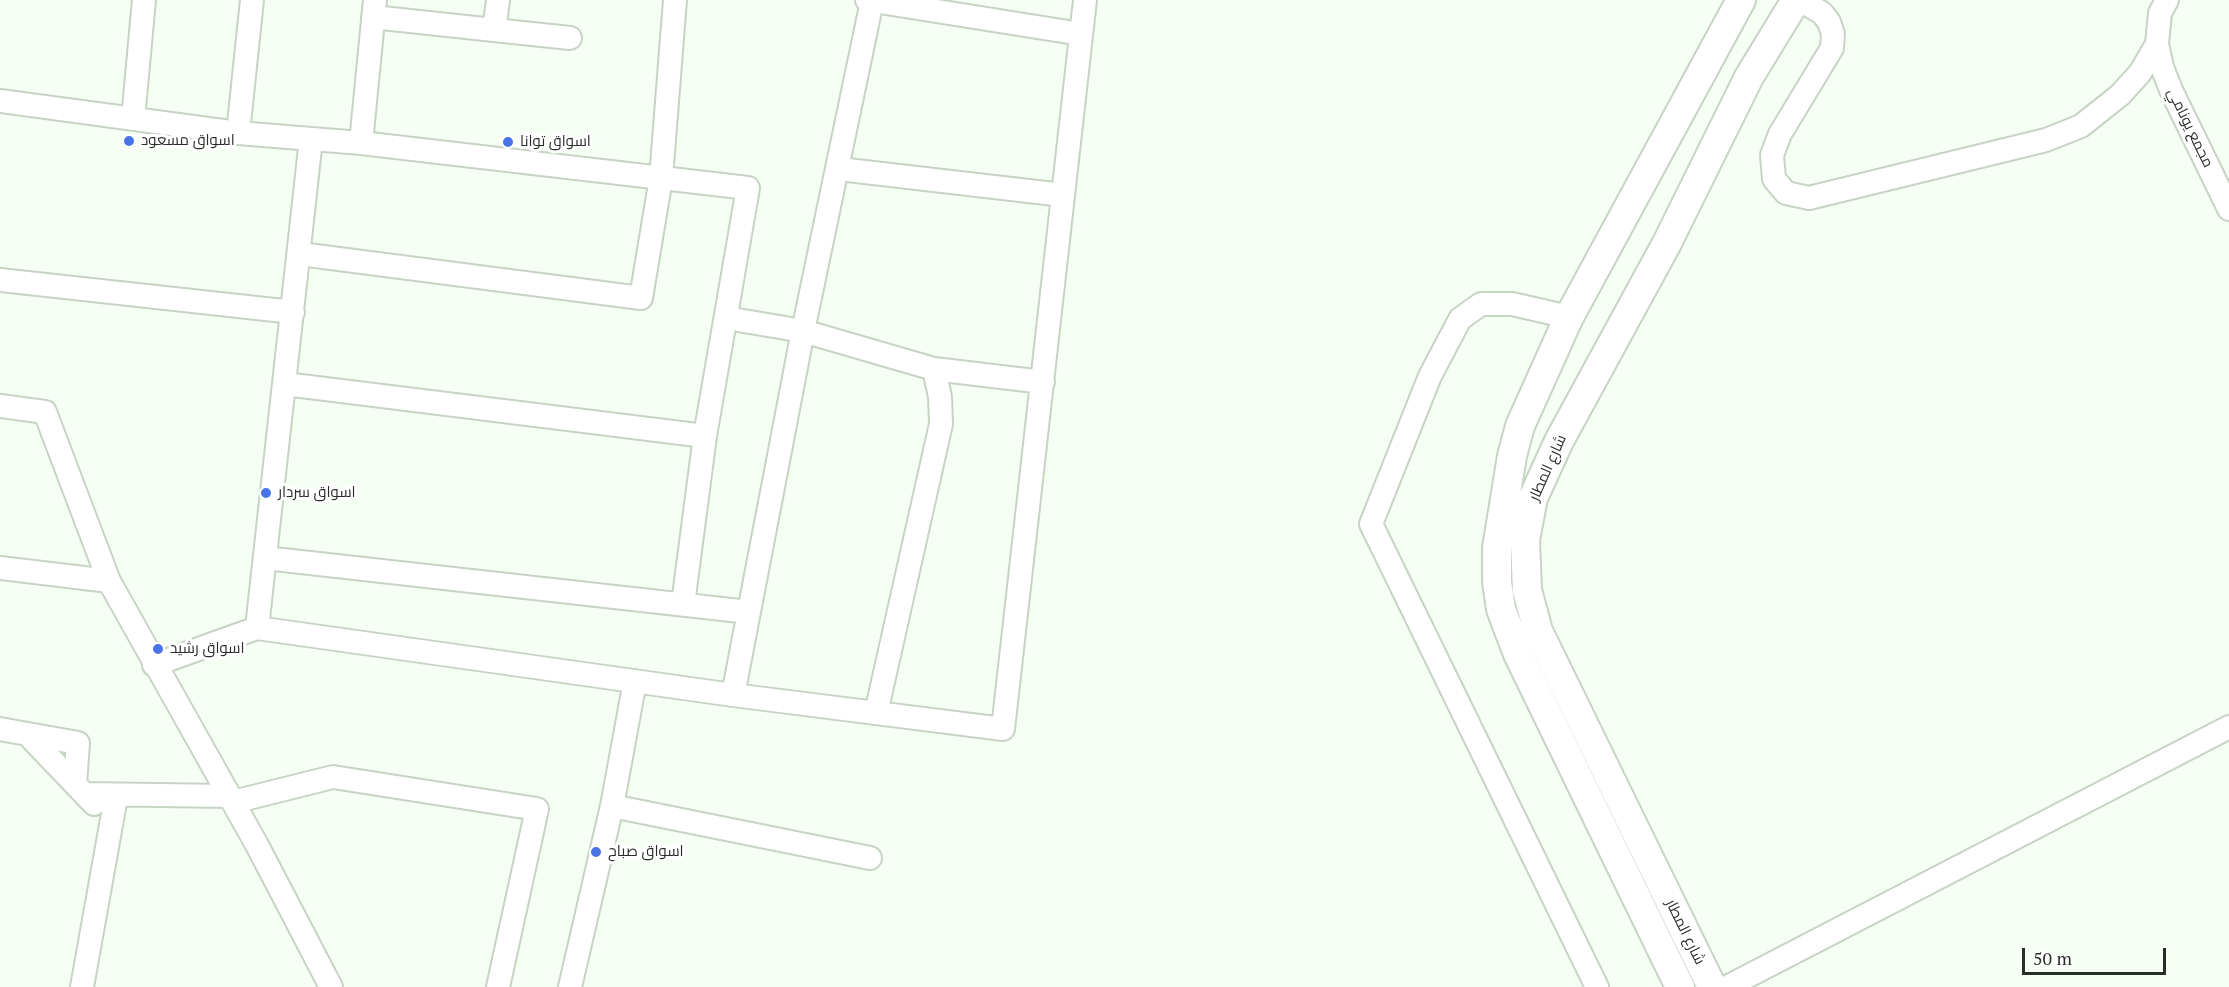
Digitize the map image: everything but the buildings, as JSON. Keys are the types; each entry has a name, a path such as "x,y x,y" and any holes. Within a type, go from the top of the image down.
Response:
{"main road":[{"name":"شارع المطار","path":"1680,987 1518,654 1499,597 1498,532 1520,426 1569,317 1741,0"},
{"name":"شارع المطار","path":"1712,987 1538,631 1527,590 1524,558 1528,520 1544,471 1662,254 1749,77 1798,0"},
{"path":"1707,60 1749,77"}],"street":[{"path":"133,119 144,0"},
{"path":"238,133 252,0"},
{"path":"494,30 498,0"},
{"path":"300,254 641,298 661,177 675,0"},
{"path":"154,665 257,628 733,695 1003,729 1085,0"},
{"path":"1798,0 1822,13 1833,34 1832,48 1780,134 1772,155 1774,179 1786,193 1809,198 2046,140 2081,126 2120,95 2140,73 2157,44 2160,14 2167,0"},
{"path":"733,695 803,331 839,169 869,1 928,5 1082,34"},
{"path":"361,143 374,8 494,30 570,38"},
{"name":"مجمع يونامي","path":"2157,44 2162,67 2171,90 2229,209"},
{"path":"0,101 238,133 361,143 748,188 705,436 683,604"},
{"path":"257,628 311,139"},
{"path":"839,169 1063,195"},
{"path":"0,280 293,312"},
{"path":"1569,317 1512,304 1481,304 1460,319 1430,376 1371,524 1597,987"},
{"path":"726,318 803,331 934,369 1043,382"},
{"path":"876,712 941,424 940,397 934,369"},
{"path":"285,384 705,436"},
{"path":"0,406 45,412 109,581 231,799 331,987"},
{"path":"265,558 749,612"},
{"path":"0,568 109,581"},
{"path":"570,987 612,806 635,681"},
{"path":"1727,987 2229,727"},
{"path":"0,729 78,742 80,789"},
{"path":"27,734 112,823"},
{"path":"80,789 116,796 231,799 333,777 537,809 498,987"},
{"path":"82,987 116,796"},
{"path":"612,806 870,858"}],"place":[{"name":"اسواق مسعود","path":"129,141"},
{"name":"اسواق توانا","path":"508,142"},
{"name":"اسواق سردار","path":"266,493"},
{"name":"اسواق رشيد","path":"158,649"},
{"name":"اسواق صباح","path":"596,852"}]}
